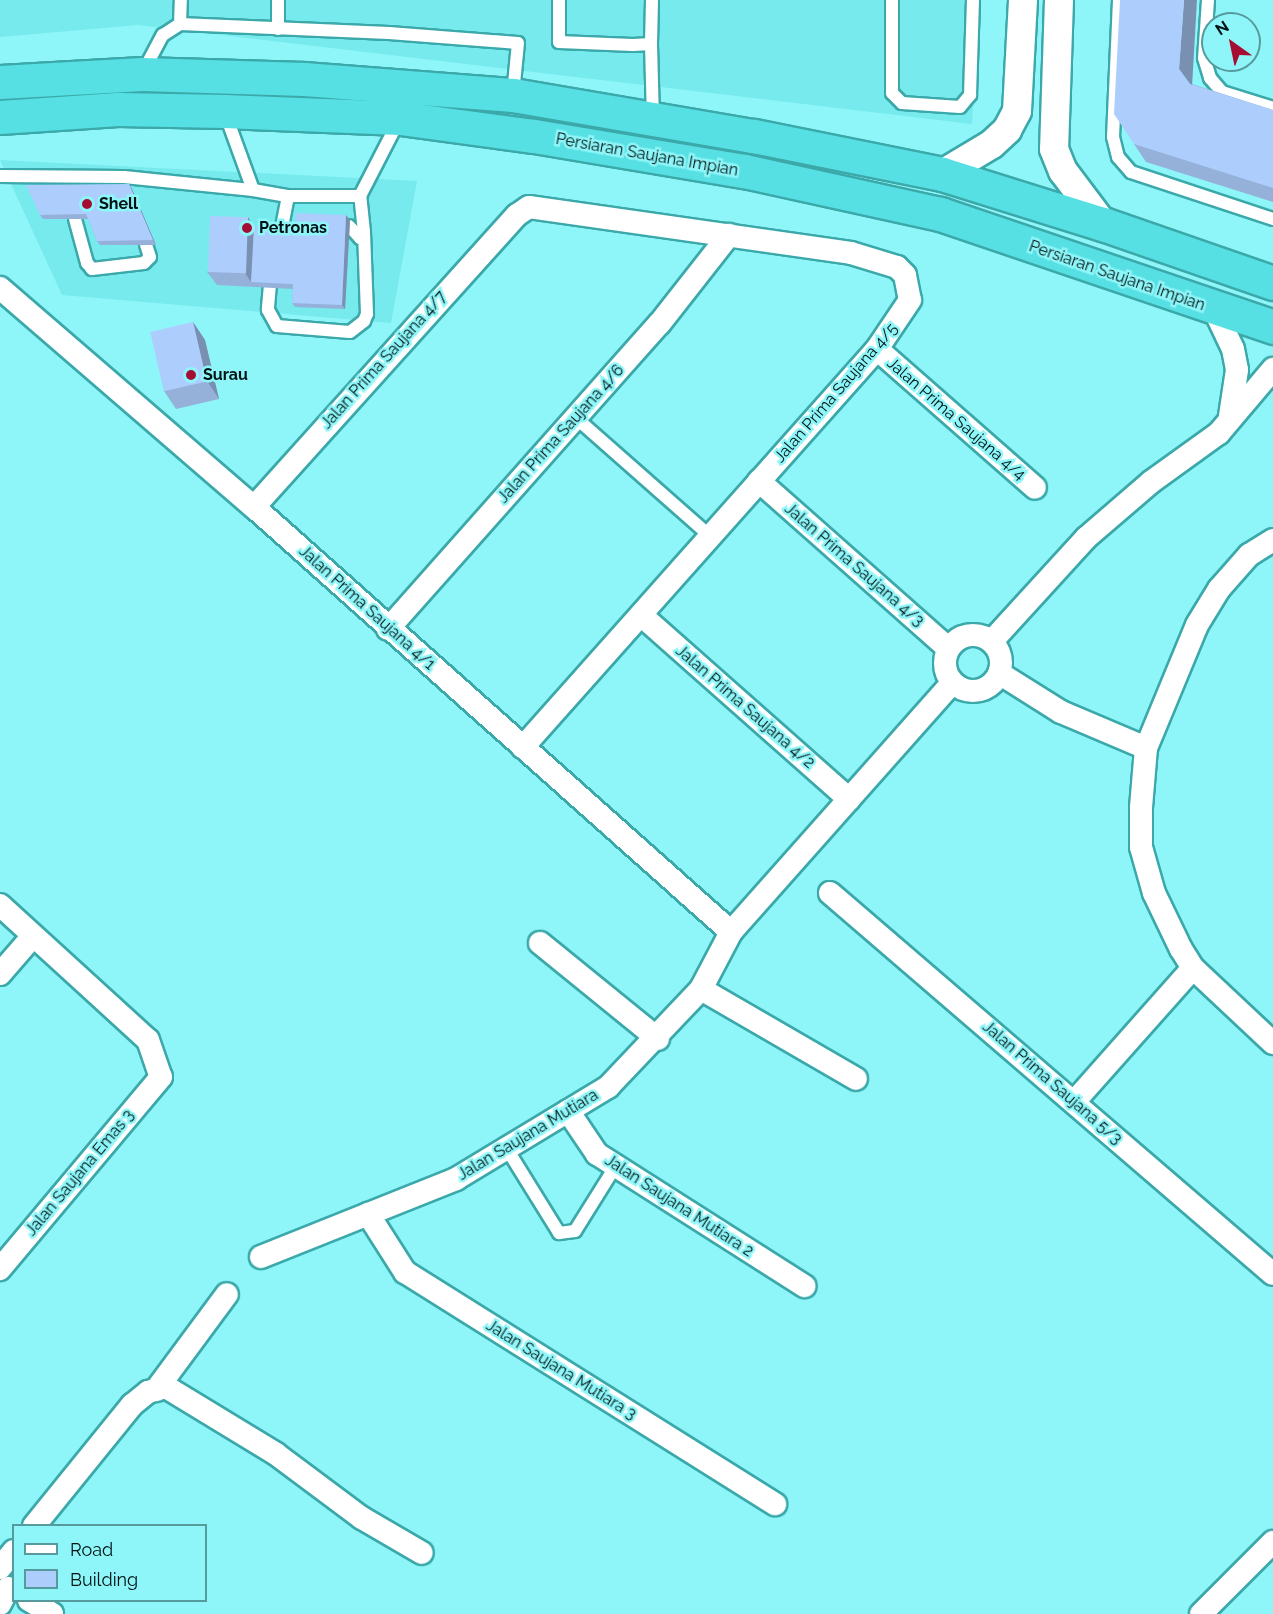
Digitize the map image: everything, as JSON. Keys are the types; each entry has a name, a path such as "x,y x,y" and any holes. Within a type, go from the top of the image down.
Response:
{"highway":[{"path":"0,82 142,74 315,80 513,95 942,174 1103,224 1273,283"},
{"name":"Persiaran Saujana Impian","path":"0,117 118,109 400,118 744,171 940,214 1214,309 1273,327"}],"street":[{"path":"942,174 992,144 1007,130 1017,111 1023,0"},
{"path":"1059,0 1054,149 1063,171 1103,224"},
{"name":"Jalan Prima Saujana 4/5","path":"517,215 529,207 543,208 872,257 897,267 905,275 910,300 877,349 523,747"},
{"name":"Jalan Prima Saujana 4/7","path":"254,507 517,215"},
{"name":"Jalan Prima Saujana 4/6","path":"388,629 660,323 729,235"},
{"name":"Jalan Prima Saujana 4/1","path":"0,288 254,507 388,629 731,932"},
{"path":"1214,309 1233,349 1237,370 1230,417"},
{"name":"Jalan Prima Saujana 4/4","path":"877,349 1035,488"},
{"path":"992,642 1102,522 1220,433 1230,417 1273,369"},
{"name":"Jalan Prima Saujana 4/3","path":"759,481 948,648"},
{"path":"1273,540 1249,555 1219,589 1197,625 1146,748 1142,847 1154,893 1193,968 1273,1043"},
{"name":"Jalan Prima Saujana 4/2","path":"641,615 849,799"},
{"path":"977,634 992,642 1001,660 999,674 987,688 968,691 952,682 945,668 948,648 966,635 977,634"},
{"path":"999,674 1061,712 1146,748"},
{"name":"Jalan Saujana Mutiara","path":"261,1257 456,1179 608,1088 658,1039 701,990 731,932 952,682"},
{"name":"Jalan Prima Saujana 5/3","path":"830,893 1273,1274"},
{"path":"0,905 32,937 0,974"},
{"name":"Jalan Saujana Emas 3","path":"0,1269 161,1077 148,1040 32,937"},
{"path":"540,943 658,1039"},
{"path":"1074,1102 1193,968"},
{"path":"701,990 856,1078"},
{"name":"Jalan Saujana Mutiara 2","path":"568,1111 597,1154 804,1286"},
{"name":"Jalan Saujana Mutiara 3","path":"368,1214 405,1272 775,1504"},
{"path":"156,1390 227,1294"},
{"path":"36,1524 132,1405 156,1390 166,1387 276,1454 362,1518 422,1553"},
{"path":"1201,1614 1273,1542"},
{"path":"4,1587 12,1558"},
{"path":"33,1602 52,1614"}],"lane":[{"path":"180,24 181,0"},
{"path":"278,0 278,29"},
{"path":"559,0 559,42 651,44"},
{"path":"652,0 653,119"},
{"path":"892,0 892,93 902,103 960,107 970,94 973,0"},
{"path":"1119,0 1113,136 1118,157 1131,172 1273,219"},
{"path":"1208,0 1204,58 1210,78 1221,92 1273,108"},
{"path":"142,74 163,35 180,24 278,29 518,43 513,95"},
{"path":"224,111 253,190"},
{"path":"288,196 275,250 268,310 277,326 350,332 364,321 367,314 364,232 360,196 400,118"},
{"path":"0,176 60,175 125,183 253,190 288,196 360,196"},
{"path":"60,175 66,189"},
{"path":"75,219 87,263 92,269 144,263 150,257 146,245"},
{"path":"282,228 288,234 299,225"},
{"path":"349,226 360,238 364,232"},
{"path":"576,418 710,536"},
{"path":"507,1149 559,1233 575,1231 615,1167"}],"shaded area":[{"path":"0,0 979,0 972,124 138,25 0,37"},
{"path":"0,160 417,181 391,323 62,295"}],"building":[{"path":"1120,0 1184,0 1179,69 1190,84 1273,110 1273,188 1134,144 1114,114"},
{"name":"Shell","path":"129,184 153,240 97,241 86,214 40,215 26,185"},
{"path":"296,213 346,215 342,305 292,303 293,284 251,282 254,226 295,228"},
{"path":"210,216 248,217 246,273 208,272"},
{"path":"193,322 207,381 164,391 150,332"}],"place":[{"name":"Shell","path":"87,204"},
{"name":"Petronas","path":"247,228"},
{"name":"Surau","path":"191,375"}]}
